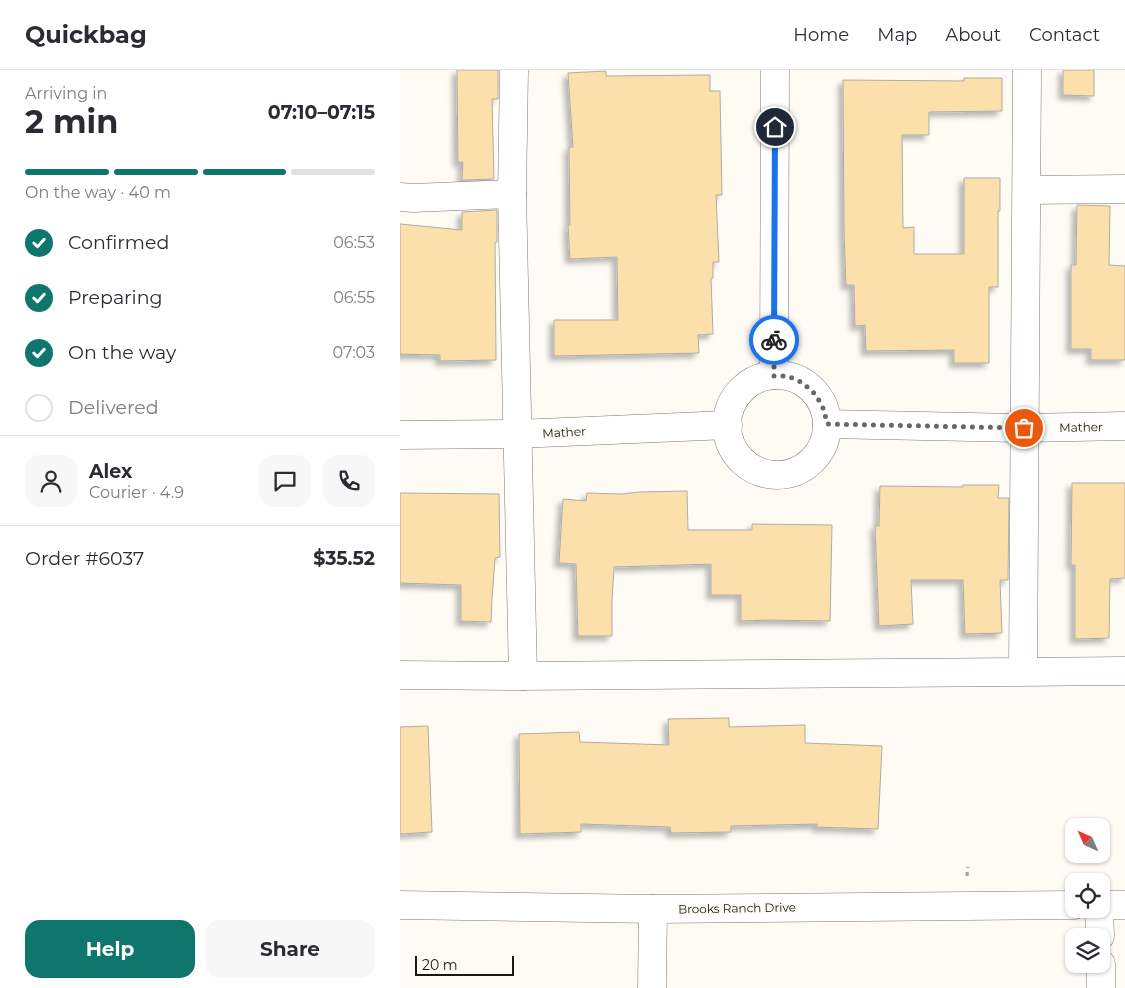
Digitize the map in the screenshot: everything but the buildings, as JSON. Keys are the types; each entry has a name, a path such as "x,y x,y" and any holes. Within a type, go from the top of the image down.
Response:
{"street":[{"path":"514,70 512,194 523,676"},
{"path":"774,376 775,70"},
{"path":"1023,672 1027,72"},
{"path":"1026,190 1125,189"},
{"path":"400,197 512,194"},
{"path":"774,376 788,376 803,383 816,395 824,410 827,424 824,444 819,454 807,465 780,476 763,475 750,468 738,456 731,440 728,425 731,408 737,395 745,386 759,378 774,376"},
{"name":"Mather","path":"827,424 1024,428 1125,426"},
{"name":"Mather","path":"400,435 518,434 728,425"},
{"path":"400,675 523,676 1125,671"},
{"name":"Brooks Ranch Drive","path":"400,905 653,909 1065,905"},
{"path":"1110,905 1125,905"},
{"path":"652,988 653,909"},
{"path":"1101,973 1101,988"}],"way so far":[{"path":"774,340 774,376 788,376 803,383 816,395 824,410 827,424 1024,428"}],"route":[{"path":"774,340 775,127"}]}
